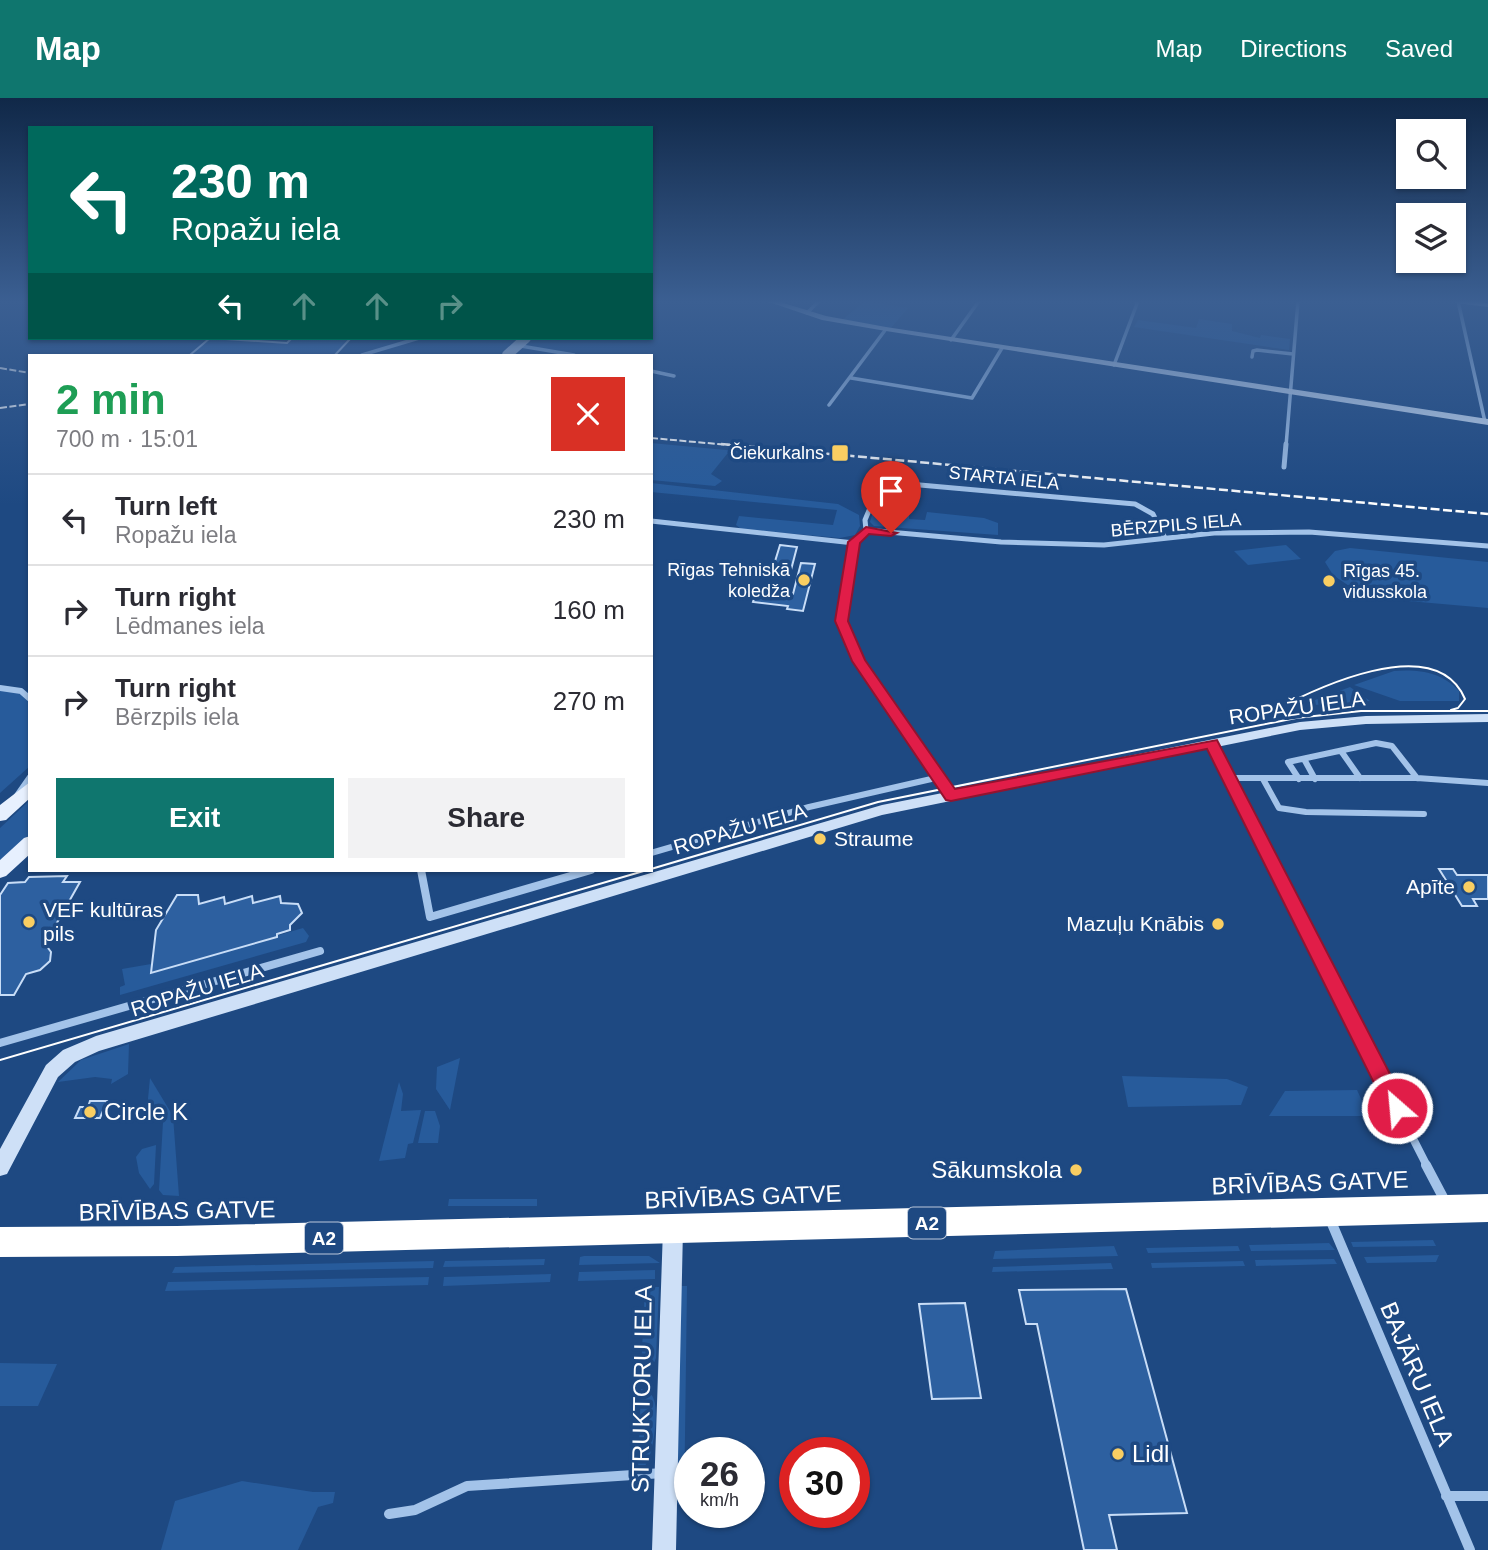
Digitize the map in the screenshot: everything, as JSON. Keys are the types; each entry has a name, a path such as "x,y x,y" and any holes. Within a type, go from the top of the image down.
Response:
{"highway":[{"name":"BRĪVĪBAS GATVE","path":"0,1242 177,1241 1488,1209"}],"main road":[{"path":"0,815 28,790"},
{"path":"0,871 28,845"}],"street":[{"path":"829,405 858,369"},
{"path":"851,378 972,398 990,369"},
{"path":"1138,369 1486,422 1473,369"},
{"path":"1284,467 1292,369"},
{"path":"653,371 674,376"},
{"name":"STARTA IELA","path":"866,530 865,520 878,489 888,485 920,485 1135,504 1153,514 1165,538"},
{"path":"653,521 854,542"},
{"path":"866,530 854,542 842,621 848,641 951,796"},
{"name":"BĒRZPILS IELA","path":"866,530 1001,542 1077,544 1214,533 1309,532 1488,546"},
{"path":"0,688 21,691 28,697"},
{"name":"ROPAŽU IELA","path":"0,1167 52,1071 69,1056 96,1044 882,810 1300,726 1344,722 1488,718"},
{"path":"1211,743 1449,1209"},
{"path":"1299,779 1288,762 1376,743 1392,746 1417,778"},
{"path":"1341,751 1360,778"},
{"path":"1304,759 1315,779"},
{"name":"ROPAŽU IELA","path":"653,852 822,804 940,777"},
{"path":"1230,778 1417,778 1488,783"},
{"path":"1263,779 1279,808 1306,812 1424,814"},
{"path":"15,801 28,780"},
{"path":"421,872 430,917 584,872"},
{"name":"ROPAŽU IELA","path":"0,1043 320,951"},
{"name":"BAJĀRU IELA","path":"1327,1213 1470,1550"},
{"name":"STRUKTORU IELA","path":"664,1550 673,1228"},
{"path":"389,1514 415,1510 467,1486 667,1472"},
{"path":"1446,1496 1488,1496"}],"shaded area":[{"path":"653,443 737,451 735,455 727,454 711,474 722,481 715,486 653,480"},
{"path":"653,483 838,504 859,515 860,526 855,535 840,538 741,529 736,525 739,516 833,525 837,510 653,492"},
{"path":"881,511 909,512 909,519 925,520 927,512 984,518 998,523 998,535 874,526 870,522 872,515"},
{"path":"1286,545 1301,559 1248,565 1234,551"},
{"path":"1350,548 1488,562 1488,608 1351,596 1347,589 1352,588 1333,575 1325,562 1335,551"},
{"path":"1394,671 1421,671 1437,676 1459,691 1459,701 1400,701 1354,685"},
{"path":"1350,687 1370,701 1314,705 1315,700"},
{"path":"0,690 28,692 28,768 0,793"},
{"path":"28,802 28,836 0,862 0,828"},
{"path":"303,928 309,936 306,942 120,995 120,987 125,985 122,969 151,964 151,973"},
{"path":"129,1044 128,1074 111,1084 112,1079 95,1077 58,1082 81,1060"},
{"path":"460,1058 450,1110 436,1089 437,1067"},
{"path":"1122,1076 1227,1079 1248,1087 1241,1105 1128,1107"},
{"path":"150,1078 173,1116 179,1196 163,1195 159,1190 164,1105 147,1109"},
{"path":"399,1082 403,1094 401,1111 421,1110 413,1143 408,1144 405,1158 379,1161"},
{"path":"1357,1090 1369,1116 1269,1116 1285,1091"},
{"path":"425,1111 435,1111 440,1126 438,1143 418,1143"},
{"path":"156,1145 154,1184 150,1189 139,1173 136,1157 142,1149"},
{"path":"449,1199 537,1199 537,1206 448,1206"},
{"path":"1433,1240 1436,1246 1353,1247 1351,1242"},
{"path":"1329,1243 1335,1250 1251,1251 1249,1245"},
{"path":"1114,1246 1118,1256 993,1259 995,1251"},
{"path":"1238,1246 1240,1251 1148,1253 1146,1248"},
{"path":"1439,1255 1436,1262 1367,1263 1364,1257"},
{"path":"649,1256 660,1263 579,1265 580,1257"},
{"path":"545,1259 544,1265 443,1267 445,1261"},
{"path":"1334,1259 1337,1264 1256,1266 1255,1260"},
{"path":"434,1261 433,1268 172,1273 175,1267"},
{"path":"1243,1261 1245,1266 1152,1268 1151,1263"},
{"path":"1111,1263 1113,1269 992,1272 993,1267"},
{"path":"655,1270 655,1279 578,1281 579,1272"},
{"path":"551,1274 550,1282 443,1286 444,1277"},
{"path":"429,1277 428,1285 165,1291 168,1282"},
{"path":"681,1286 687,1286 685,1437 678,1437"},
{"path":"645,1287 659,1287 656,1358 653,1365 641,1370"},
{"path":"0,1363 57,1364 38,1406 0,1406"},
{"path":"641,1389 652,1396 656,1415 650,1455 644,1467 638,1469"},
{"path":"242,1481 313,1492 335,1492 333,1503 318,1507 298,1550 161,1550 175,1501"}],"building":[{"path":"780,545 797,547 791,570 773,568"},
{"name":"Rīgas Tehniskā koledža","path":"801,563 815,564 803,611 787,609 788,606 753,602 757,590 793,594"},
{"name":"Apīte","path":"1439,869 1453,869 1457,875 1488,875 1488,899 1473,899 1477,906 1462,906"},
{"name":"VEF kultūras pils","path":"67,876 63,882 80,882 45,944 51,952 50,961 40,970 26,974 14,995 0,995 0,895 8,883 25,882 29,877"},
{"path":"177,895 198,895 199,904 224,897 225,904 252,896 253,903 280,896 281,903 298,904 302,913 290,925 290,930 277,934 277,937 151,973 156,930"},
{"name":"Circle K","path":"90,1101 107,1101 100,1118 75,1118 80,1107 88,1107"},
{"name":"Lidl","path":"1126,1289 1187,1513 1109,1515 1117,1550 1084,1550 1037,1324 1026,1324 1019,1290"},
{"path":"965,1303 981,1398 932,1399 919,1304"}],"tram line":[{"path":"1269,713 1342,680 1372,671 1401,667 1428,668 1450,679 1465,699 1458,708 1451,710"},
{"path":"653,868 878,802 1296,718 1361,711 1488,711"},
{"path":"0,1060 640,872"}],"railway":[{"path":"5,369 28,373"},
{"path":"0,408 28,404"},
{"path":"653,438 740,446"},
{"path":"721,444 1488,514"}],"place":[{"name":"Čiekurkalns","path":"840,453"},
{"name":"Rīgas Tehniskā koledža","path":"804,580"},
{"name":"Rīgas 45. vidusskola","path":"1329,581"},
{"name":"Straume","path":"820,839"},
{"name":"Apīte","path":"1469,887"},
{"name":"VEF kultūras pils","path":"29,922"},
{"name":"Mazuļu Knābis","path":"1218,924"},
{"name":"Circle K","path":"90,1112"},
{"name":"Sākumskola","path":"1076,1170"},
{"name":"Lidl","path":"1118,1454"}],"route":[{"path":"891,533 866,530 854,542 842,621 848,641 859,661 951,796 1211,743 1397,1108"}]}
